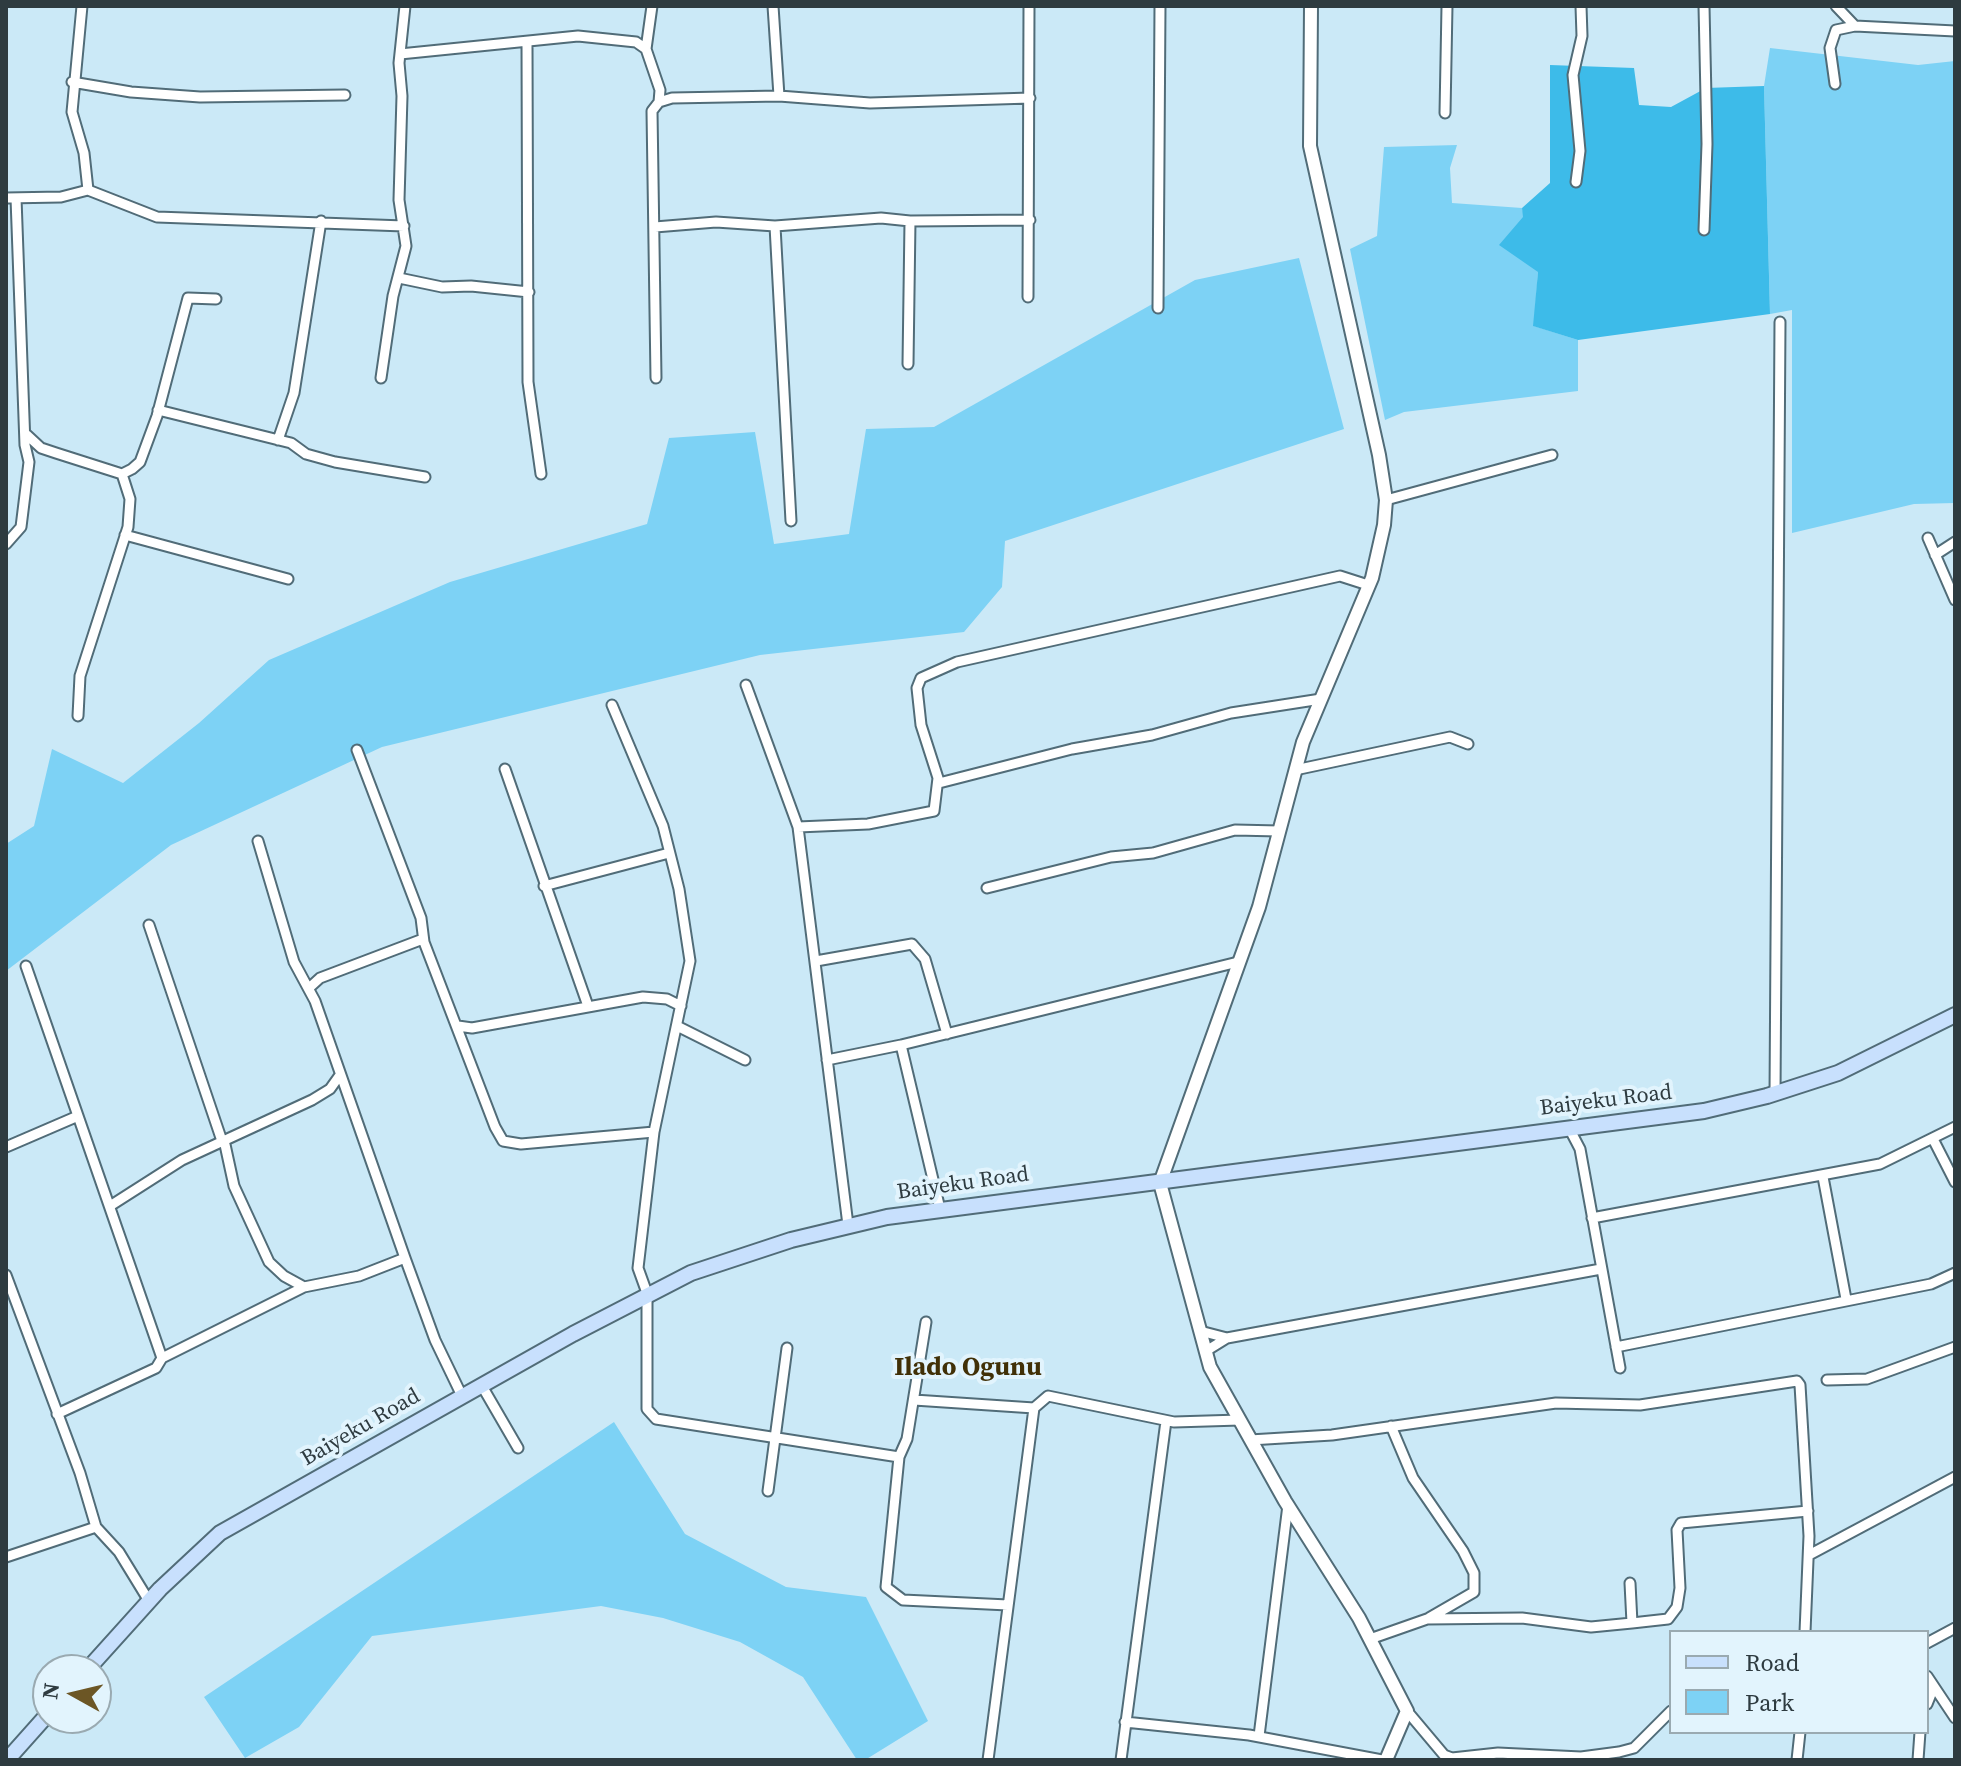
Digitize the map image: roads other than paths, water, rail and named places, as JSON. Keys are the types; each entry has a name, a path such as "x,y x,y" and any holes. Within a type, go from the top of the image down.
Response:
{"main road":[{"name":"Baiyeku Road","path":"101,1654 198,1550 220,1533 647,1293 691,1273 848,1225 940,1209 1704,1111 1775,1094 1838,1073 1955,1015"},
{"path":"7,1760 32,1732"}],"street":[{"path":"82,6 72,82 74,128 84,153 88,190"},
{"path":"381,378 406,246 399,200 400,54 405,6"},
{"path":"652,6 646,49 660,90 659,102 652,111 656,378"},
{"path":"773,6 779,96"},
{"path":"1028,297 1029,6"},
{"path":"1158,308 1160,6"},
{"path":"1311,6 1310,146 1359,360 1386,500 1368,585 1295,770 1259,907 1212,1046 1160,1183 1210,1367 1288,1505 1370,1639 1407,1711 1444,1755 1452,1758 1581,1757 1619,1752 1634,1748 1669,1713"},
{"path":"1445,113 1447,6"},
{"path":"1576,182 1580,151 1573,75 1582,36 1581,6"},
{"path":"1704,6 1707,144 1704,230"},
{"path":"1836,6 1855,26"},
{"path":"1835,84 1830,48 1836,30 1855,26 1955,31"},
{"path":"636,42 647,33"},
{"path":"400,54 503,41 527,43 578,36 636,42 646,49"},
{"path":"527,43 528,382 541,474"},
{"path":"72,82 131,92 200,97 345,95"},
{"path":"660,90 672,98"},
{"path":"659,102 672,98 779,96 844,103 1030,98"},
{"path":"6,544 21,527 29,462 11,198 61,197 88,190 157,217 404,226"},
{"path":"655,227 716,222 775,226 881,218 910,221 1030,220"},
{"path":"278,440 294,393 321,221"},
{"path":"908,364 910,221"},
{"path":"775,226 791,521"},
{"path":"399,278 442,287 471,286 529,292"},
{"path":"122,474 140,462 158,410 188,298 216,299"},
{"path":"1775,1094 1780,322"},
{"path":"158,410 278,440 335,462 425,477"},
{"path":"27,435 46,450 122,474"},
{"path":"29,462 46,450"},
{"path":"1386,500 1552,455"},
{"path":"78,716 80,676 125,535 130,499 122,474"},
{"path":"125,535 288,579"},
{"path":"1928,538 1955,600"},
{"path":"1935,555 1955,542"},
{"path":"798,827 829,828 931,814 937,804 939,783 918,712 916,693 921,678 990,652 1045,643 1269,590 1340,576 1368,585"},
{"path":"746,685 798,827 848,1225"},
{"path":"939,783 1072,749 1152,735 1231,713 1321,699"},
{"path":"612,705 661,820 679,889 690,961 654,1132 638,1268 647,1293 647,1409 650,1416 899,1457"},
{"path":"1295,770 1450,737 1468,744"},
{"path":"357,750 416,904 423,939 495,1127 510,1145 654,1132"},
{"path":"505,769 588,1006"},
{"path":"987,888 1111,857 1153,853 1235,830 1279,831"},
{"path":"258,841 294,962 309,988 435,1340 462,1396"},
{"path":"544,886 669,853"},
{"path":"149,925 223,1141 234,1186 269,1262 284,1276 304,1287"},
{"path":"309,988 320,978 423,939"},
{"path":"816,961 912,944 925,959 947,1034"},
{"path":"827,1060 901,1045 1238,962"},
{"path":"26,966 162,1358"},
{"path":"458,1026 472,1028 643,997 667,999 681,1006"},
{"path":"677,1026 745,1060"},
{"path":"463,1041 472,1028"},
{"path":"901,1045 940,1209"},
{"path":"110,1206 122,1196 223,1141 330,1089 340,1075"},
{"path":"330,1089 347,1092"},
{"path":"6,1147 78,1116"},
{"path":"1592,1218 1880,1164 1955,1127"},
{"path":"1576,1128 1620,1368"},
{"path":"1933,1139 1955,1182"},
{"path":"1823,1177 1846,1299"},
{"path":"107,1196 122,1196"},
{"path":"57,1414 156,1368 162,1358 304,1287 359,1276 405,1258"},
{"path":"1206,1351 1227,1338 1601,1269"},
{"path":"1616,1347 1931,1284 1955,1273"},
{"path":"6,1275 96,1527 119,1552 149,1601"},
{"path":"926,1322 907,1439 899,1457 886,1587 903,1600 1008,1605"},
{"path":"1200,1331 1227,1338"},
{"path":"1827,1380 1867,1379 1955,1347"},
{"path":"768,1491 787,1348"},
{"path":"1250,1440 1332,1435 1556,1403 1640,1405 1797,1381 1800,1385 1808,1511 1805,1630"},
{"path":"482,1386 518,1448"},
{"path":"988,1760 1034,1408 1048,1396 1114,1407 1166,1421 1240,1420"},
{"path":"914,1400 1034,1408"},
{"path":"1121,1760 1166,1421"},
{"path":"1370,1639 1427,1619 1474,1592 1474,1573 1463,1551 1413,1478 1391,1426"},
{"path":"1809,1555 1955,1477"},
{"path":"1259,1736 1288,1505"},
{"path":"1427,1619 1522,1618 1591,1627 1668,1619 1677,1607 1680,1588 1677,1530 1681,1523 1808,1511"},
{"path":"6,1557 96,1527"},
{"path":"1630,1583 1632,1623"},
{"path":"1929,1642 1955,1628"},
{"path":"1929,1680 1955,1718"},
{"path":"1929,1699 1933,1689"},
{"path":"1125,1722 1259,1736 1384,1760 1407,1711"},
{"path":"1797,1760 1800,1734"},
{"path":"1918,1760 1920,1734"}],"district":[{"name":"Ilado Ogunu","path":"968,1368"}]}
